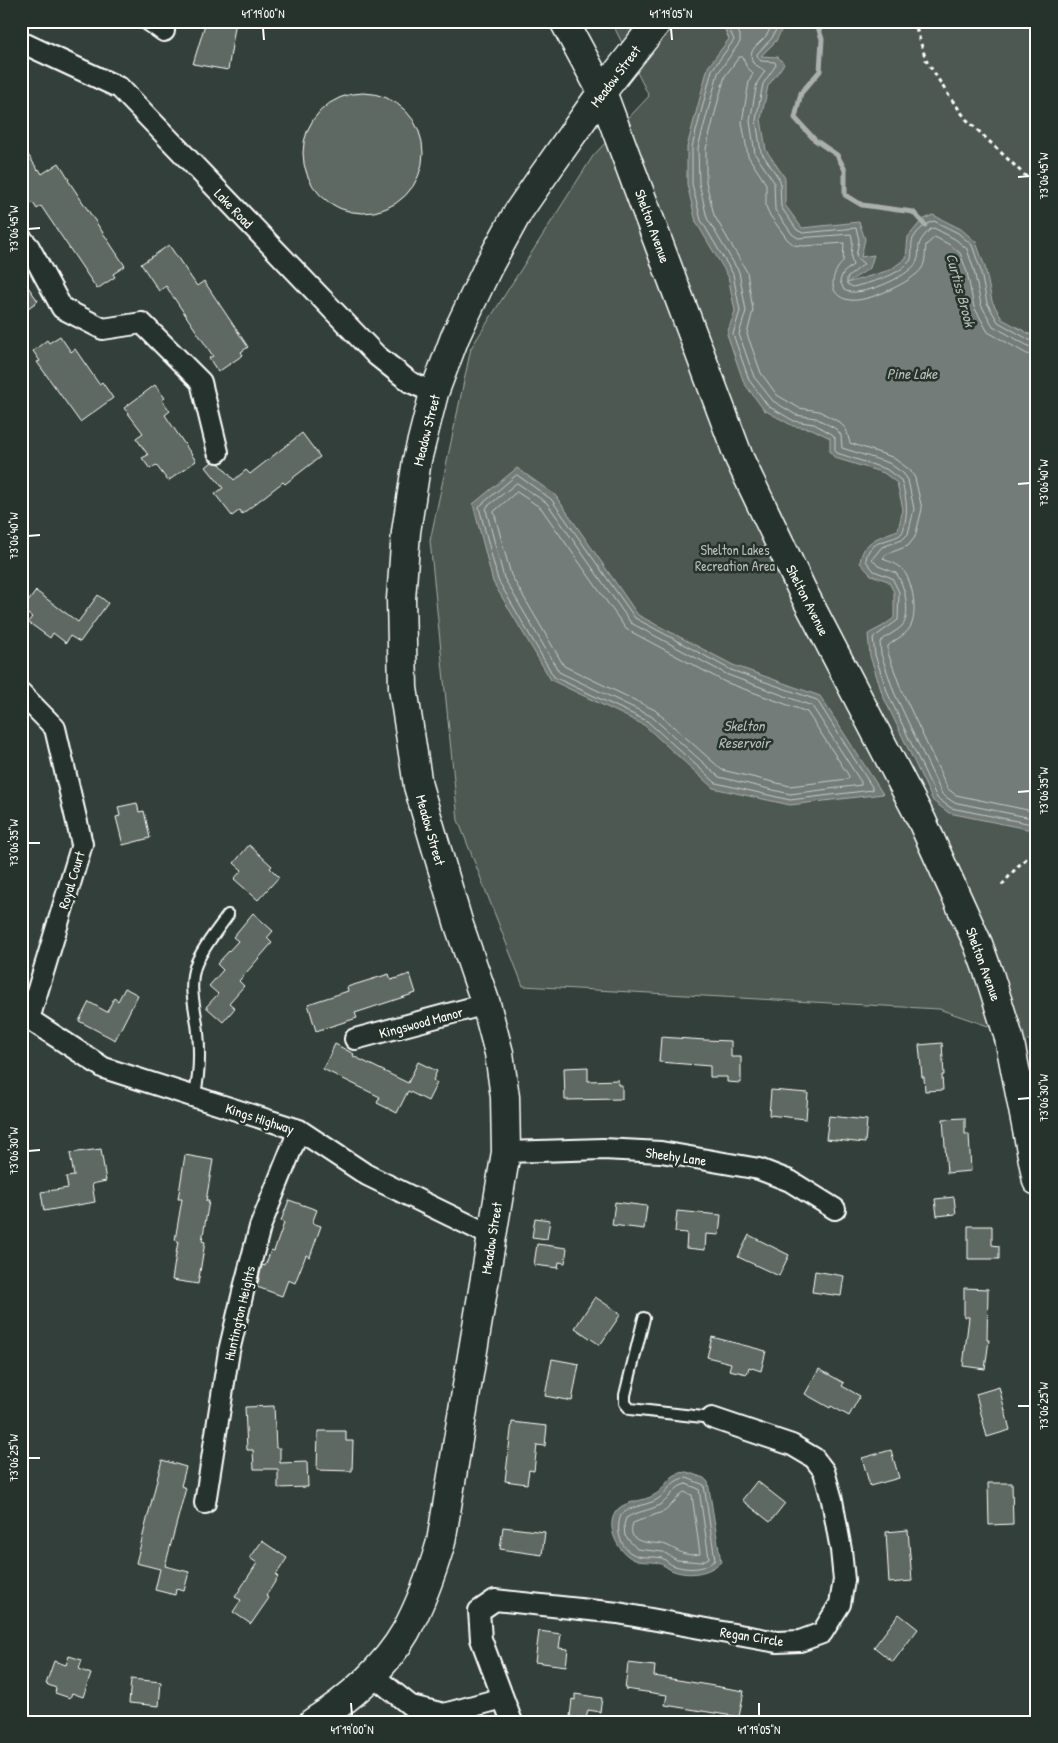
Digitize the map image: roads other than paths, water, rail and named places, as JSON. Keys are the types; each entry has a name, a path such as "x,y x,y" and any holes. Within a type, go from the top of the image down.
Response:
{"street":[{"name":"Shelton Avenue","path":"564,21 602,92 739,458 803,592 922,821 978,944 1008,1038 1037,1181"},
{"name":"Meadow Street","path":"313,1722 340,1704 386,1658 405,1632 430,1581 441,1542 506,1152 505,1096 499,1054 486,1004 459,925 418,786 403,688 402,599 406,532 417,460 434,393 455,337 488,267 518,212 602,92 658,21"},
{"name":"Lake Road","path":"21,42 120,88 376,355 410,382 434,393"},
{"path":"23,244 62,308 102,329 142,323 201,382 218,452"},
{"name":"Royal Court","path":"21,693 55,728 82,844 25,1017"},
{"name":"Kingswood Manor","path":"355,1039 486,1004"},
{"name":"Kings Highway","path":"25,1017 104,1068 299,1130 367,1175 492,1236"},
{"name":"Huntington Heights","path":"205,1503 229,1350 244,1288 260,1227 299,1130"},
{"name":"Sheehy Lane","path":"506,1152 603,1149 661,1152 759,1169 790,1181 835,1209"},
{"name":"Regan Circle","path":"504,1698 481,1639 479,1611 495,1600 647,1618 777,1642 800,1641 822,1633 840,1604 844,1580 832,1500 824,1471 814,1458 792,1445 712,1418"},
{"path":"371,1674 411,1706 444,1714 504,1698 512,1722"}],"lane":[{"path":"194,1097 199,1067 198,1030 192,985 195,966 228,915"},
{"path":"644,1318 624,1404 630,1409 712,1418"}],"water":[{"name":"Pine Lake","path":"721,21 784,21 785,23 776,41 761,56 778,57 784,64 768,86 761,119 766,150 785,178 785,205 802,228 859,222 865,239 861,257 874,255 870,268 847,283 890,270 906,258 908,237 922,220 933,215 961,229 976,242 985,267 992,301 1002,319 1037,338 1037,831 949,813 933,801 883,696 870,656 868,634 894,618 894,592 888,581 871,575 860,563 861,556 868,545 878,538 898,530 903,509 897,483 884,473 835,458 830,452 830,438 812,429 793,426 764,410 744,383 727,334 735,311 728,276 696,222 687,184 687,147 708,67 729,39"},
{"name":"Skelton Reservoir","path":"517,468 555,495 638,615 733,665 820,696 883,794 790,805 713,788 644,725 551,680 493,582 473,504"},
{"path":"687,1472 704,1478 708,1482 721,1562 704,1572 691,1574 671,1570 655,1562 638,1561 629,1557 618,1545 612,1530 614,1515 618,1509 626,1504 654,1495 675,1475"}],"waterway":[{"name":"Curtiss Brook","path":"816,21 822,39 820,71 801,93 795,118 815,140 837,155 845,170 845,195 862,205 913,212 925,225"}],"park label":[{"name":"Shelton Lakes Recreation Area","path":"735,558"}]}
